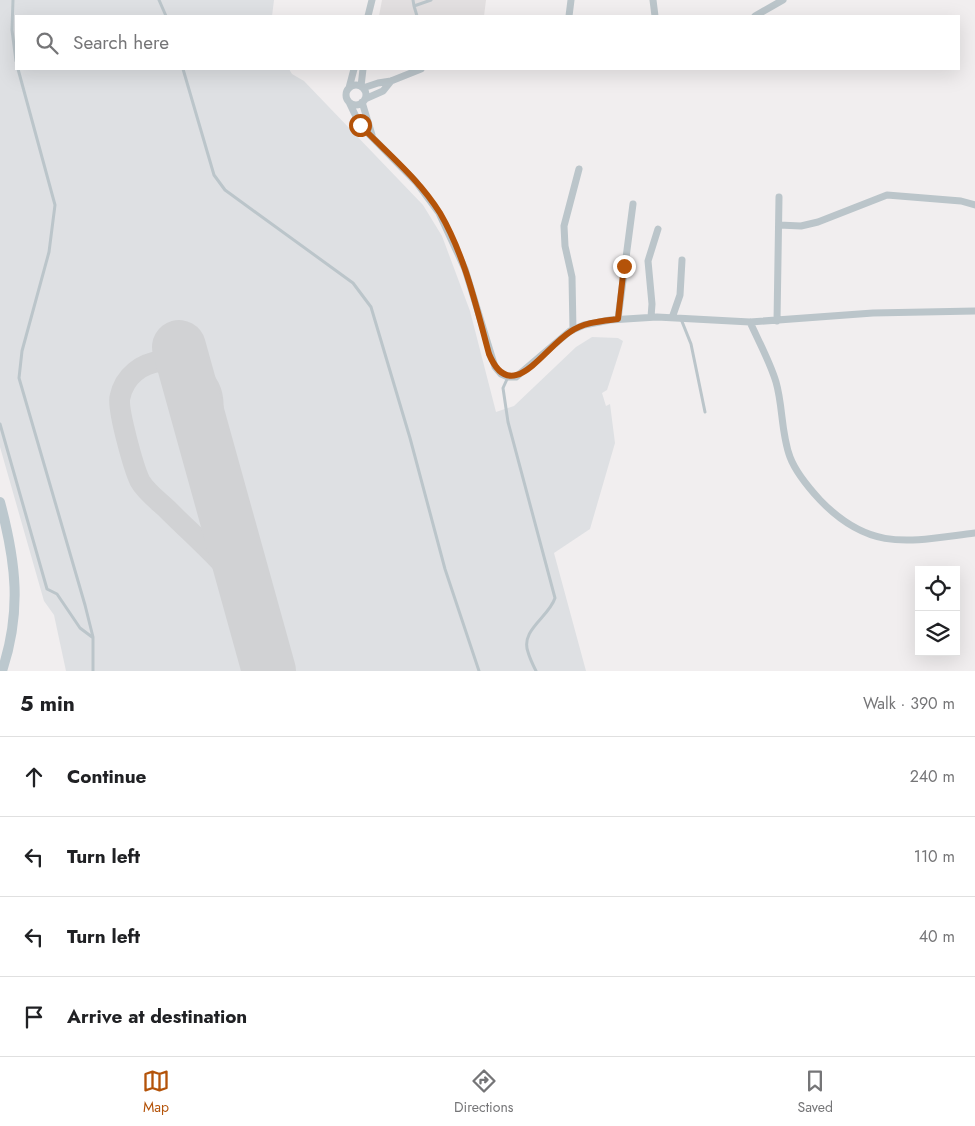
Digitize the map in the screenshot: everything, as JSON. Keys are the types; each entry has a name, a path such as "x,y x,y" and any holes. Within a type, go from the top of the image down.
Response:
{"main road":[{"path":"0,502 12,551 15,583 15,612 11,640 2,671"}],"street":[{"path":"368,15 372,0"},
{"path":"569,15 571,0"},
{"path":"653,0 655,15"},
{"path":"757,15 783,0"},
{"path":"354,70 346,93 360,125 410,176 440,213 465,269 492,360 501,374 508,377 516,377 527,370 573,330 596,322 651,318 750,322 873,313 975,312"},
{"path":"363,70 363,112 374,140"},
{"path":"349,88 355,85 362,87 392,81 419,70"},
{"path":"349,102 355,105 383,91 392,81"},
{"path":"573,330 572,277 565,246 564,226 579,169"},
{"path":"779,225 801,226 818,222 887,195 961,201 975,205"},
{"path":"777,321 779,197"},
{"path":"618,319 633,204"},
{"path":"651,318 652,304 648,261 658,228"},
{"path":"672,318 680,295 682,260"},
{"path":"750,322 776,381 789,456 806,484 825,505 850,525 869,536 879,538 908,540 975,534"}],"lane":[{"path":"14,0 12,30 15,53"},
{"path":"159,0 166,15"},
{"path":"414,0 417,15"},
{"path":"414,6 431,0"},
{"path":"18,70 55,205 49,252 22,351 19,378 86,605 93,637 93,671"},
{"path":"183,70 214,175 225,190 353,283 371,307 410,438 445,568 479,671"},
{"path":"680,319 691,344 705,412"},
{"path":"508,377 503,388 507,416 556,598 552,608 530,631 526,642 527,652 536,671"},
{"path":"0,424 46,589 57,594 80,628 93,637"}],"shaded area":[{"path":"0,0 274,0 272,15 15,15 15,70 290,70 292,74 304,81 423,205 442,236 470,311 496,412 514,406 576,347 592,337 618,338 623,341 607,390 602,393 606,406 610,404 615,443 590,529 554,553 586,671 66,671 54,615 44,601 0,447"},
{"path":"382,0 486,0 484,15 379,15"}],"taxiway":[{"path":"210,457 208,439 213,405 212,396 209,387 200,374 188,366 175,362 161,361 147,365 135,372 126,383 120,397 120,404 127,439 140,481 221,563 249,597"}],"runway":[{"path":"179,347 269,671"}],"route":[{"path":"360,125 416,182 440,213 465,269 489,354 495,367 501,374 508,377 516,377 527,370 570,331 584,325 618,319 624,266"}]}
